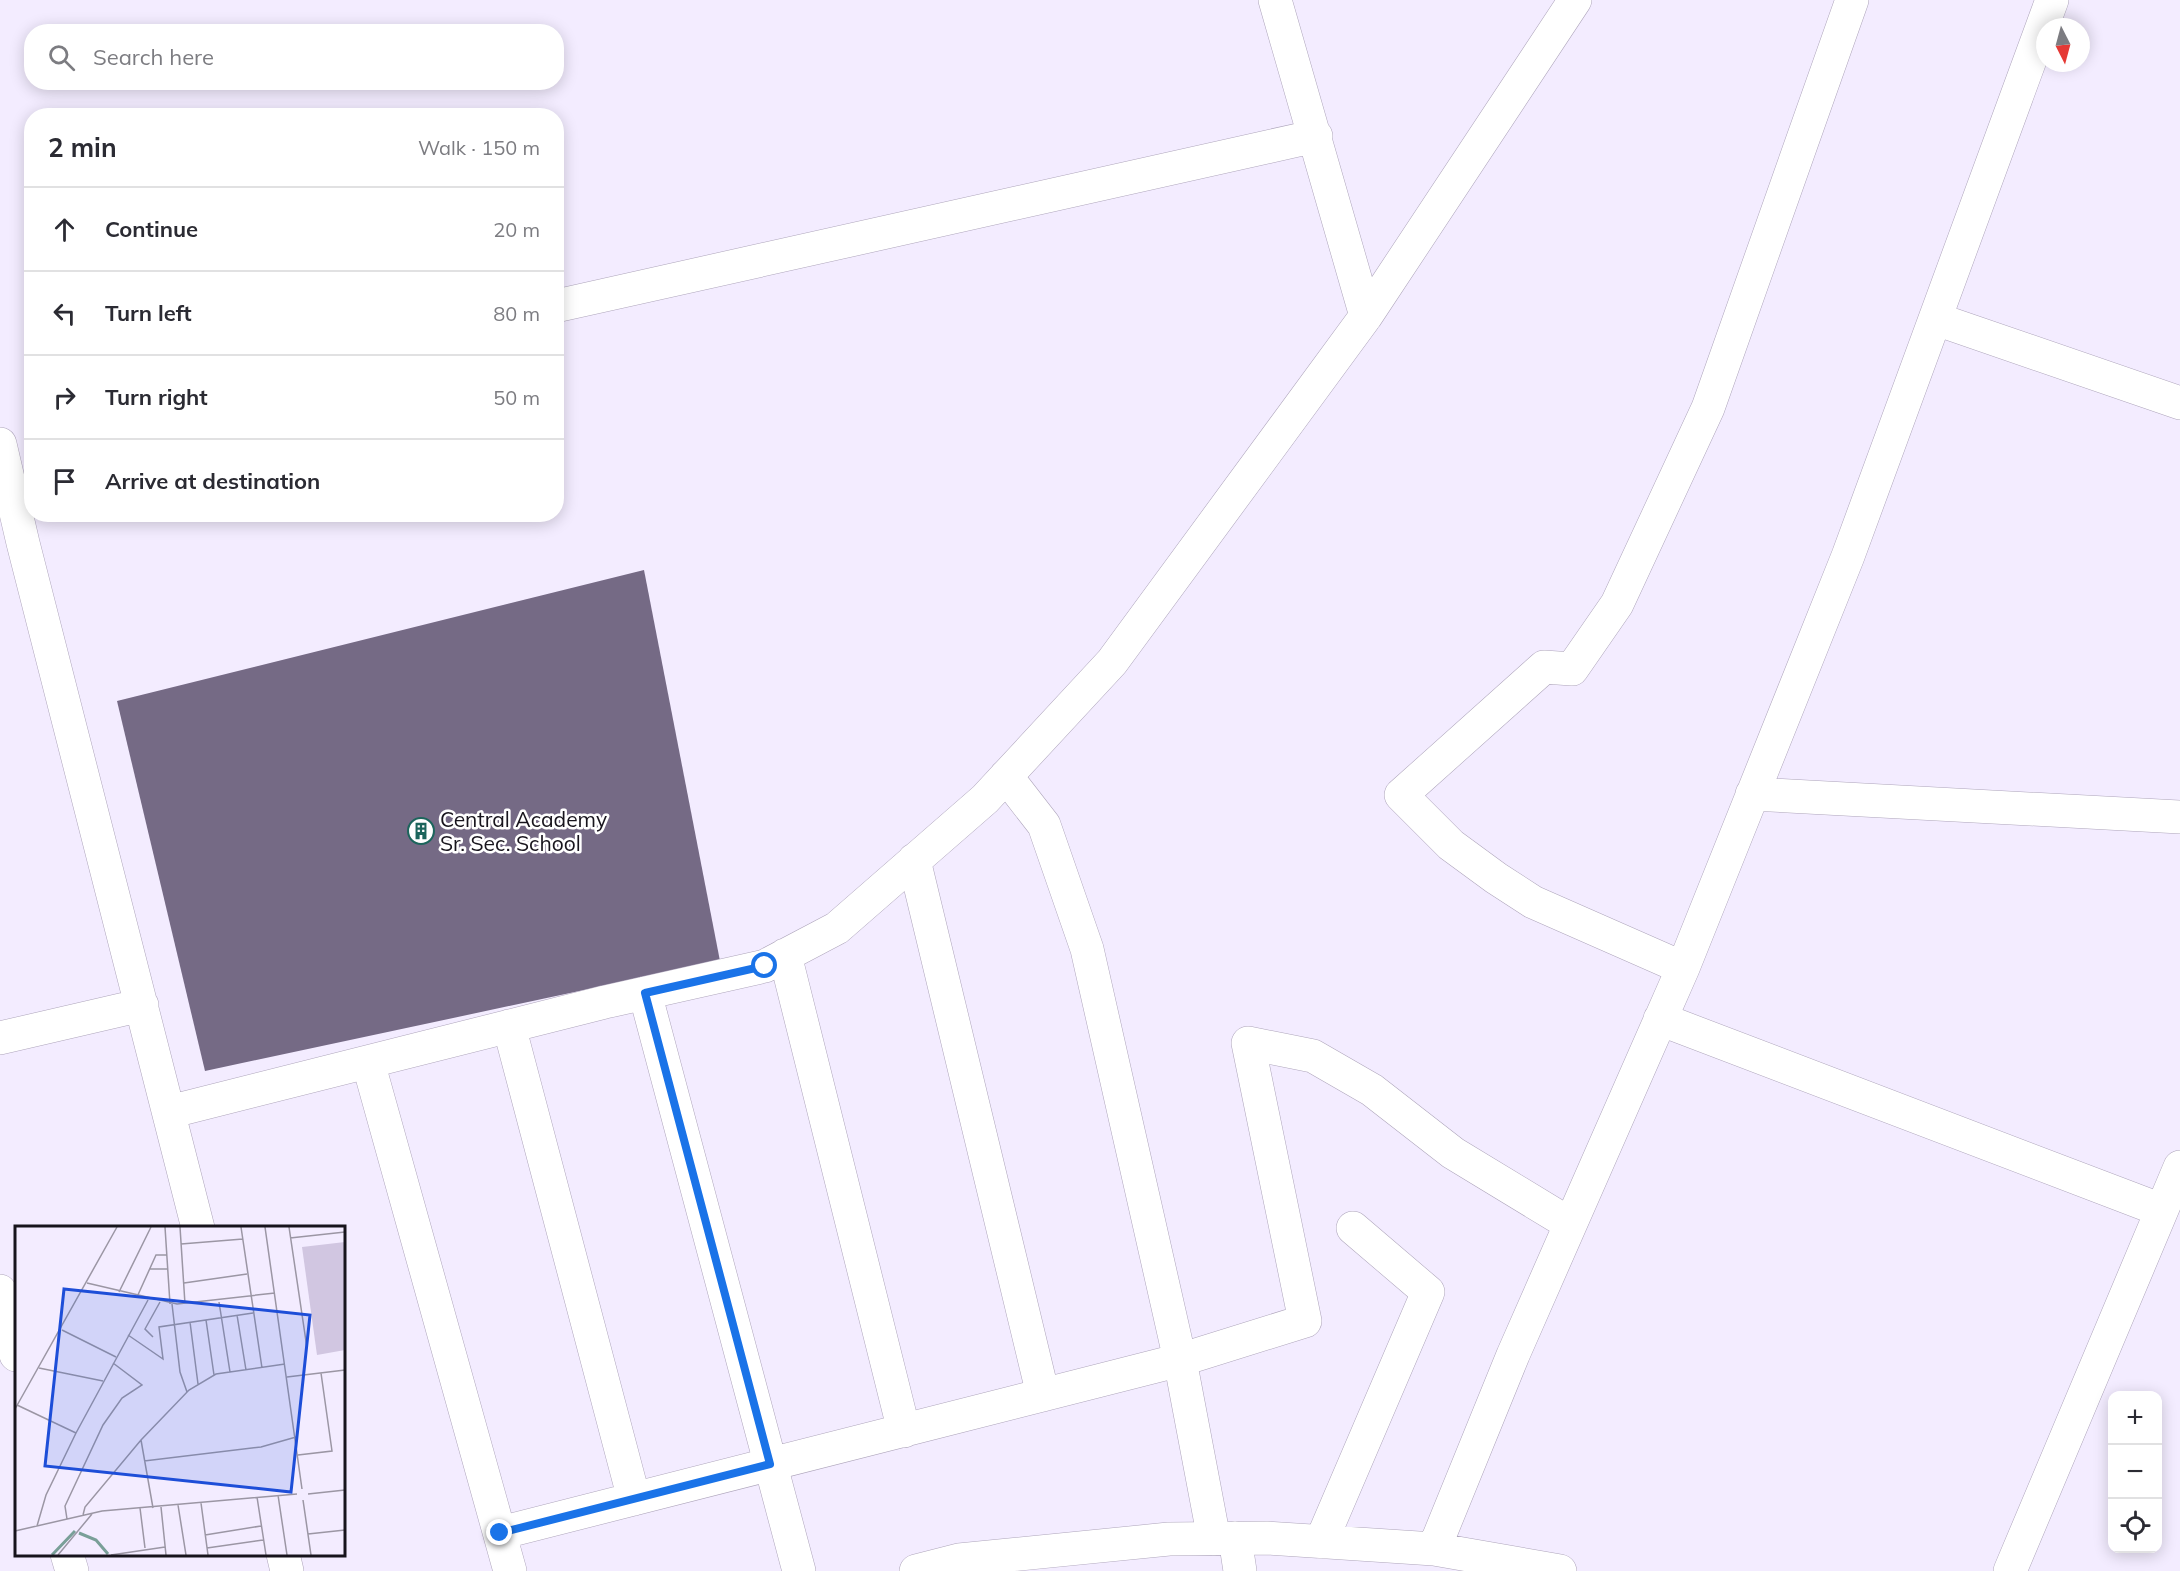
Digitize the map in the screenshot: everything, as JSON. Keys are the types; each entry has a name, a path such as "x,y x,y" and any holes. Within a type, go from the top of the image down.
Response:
{"street":[{"path":"1275,0 1366,316"},
{"path":"169,1112 509,1026 765,966 837,928 985,799 1112,662 1366,316 1575,0"},
{"path":"1683,968 1533,902 1451,845 1401,795 1544,667 1572,669 1617,604 1708,408 1852,0"},
{"path":"1434,1549 1513,1355 1683,968 1848,556 2052,0"},
{"path":"564,304 1316,136"},
{"path":"1936,319 2180,403"},
{"path":"0,444 20,476 24,493"},
{"path":"31,522 142,1005 198,1226"},
{"path":"1006,776 1044,825 1087,949 1180,1360 1224,1538 1240,1571"},
{"path":"1752,794 2180,817"},
{"path":"914,860 1043,1395"},
{"path":"785,955 904,1431"},
{"path":"645,993 799,1571"},
{"path":"0,1038 142,1005"},
{"path":"1660,1019 2161,1210"},
{"path":"509,1026 634,1499"},
{"path":"500,1533 1180,1360 1305,1321 1248,1043 1313,1056 1372,1090 1453,1153 1570,1224"},
{"path":"368,1062 510,1571"},
{"path":"2010,1571 2180,1167"},
{"path":"1321,1542 1428,1292 1353,1228"},
{"path":"0,1291 15,1351"},
{"path":"916,1571 958,1560 1101,1559 1169,1539 1224,1538 1267,1538 1434,1549 1541,1569"},
{"path":"68,1556 72,1571"},
{"path":"283,1556 287,1571"}],"building":[{"name":"Central Academy Sr. Sec. School","path":"644,570 720,961 205,1071 117,701"}],"place":[{"name":"Central Academy Sr. Sec. School","path":"421,831"}],"route":[{"path":"500,1533 770,1464 645,993 765,966"}]}
